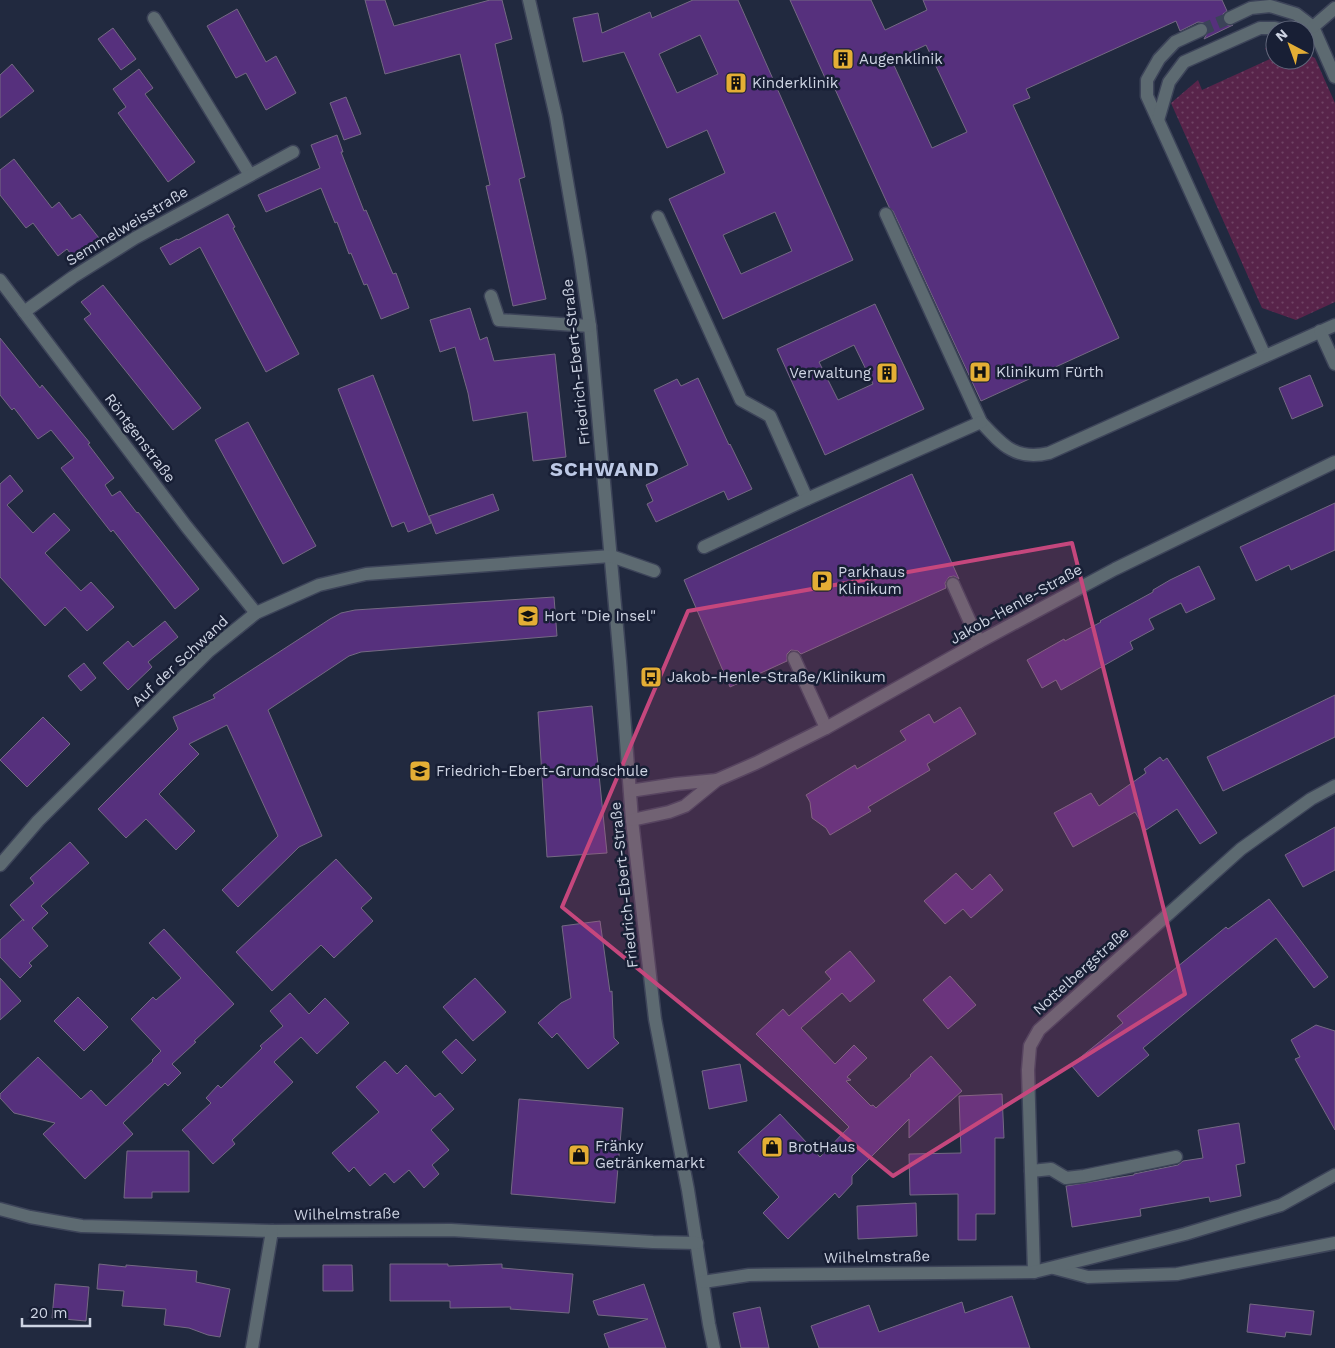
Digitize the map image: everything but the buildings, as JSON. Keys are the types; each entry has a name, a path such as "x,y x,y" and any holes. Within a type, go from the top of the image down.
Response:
{"street":[{"name":"Friedrich-Ebert-Straße","path":"529,0 556,117 590,326 632,820 655,1019 688,1190 714,1348"},
{"path":"1230,18 1251,8 1270,6 1296,14 1300,20"},
{"path":"1315,26 1335,8"},
{"path":"154,18 250,175"},
{"path":"1158,120 1169,82 1184,62 1260,28 1265,28"},
{"path":"1201,30 1175,42 1159,59 1147,80 1147,96 1265,356"},
{"path":"1315,39 1321,46 1335,77"},
{"name":"Semmelweisstraße","path":"24,312 73,277 134,238 292,152"},
{"path":"886,214 981,422 996,439 1009,449 1026,456 1049,453 1335,325"},
{"path":"658,218 741,400 770,416 806,499"},
{"name":"Röntgenstraße","path":"0,280 186,526 256,613"},
{"path":"491,296 499,320 590,326"},
{"path":"1320,331 1335,364"},
{"path":"704,547 806,499 981,422"},
{"name":"Jakob-Henle-Straße","path":"632,820 669,812 685,806 717,780 826,728 979,642 1115,569 1335,462"},
{"path":"611,556 654,571"},
{"name":"Auf der Schwand","path":"0,865 38,821 202,658 256,613 319,585 366,574 611,556"},
{"path":"953,584 979,642"},
{"path":"794,658 826,728"},
{"name":"Jakob-Henle-Straße","path":"630,791 717,780"},
{"name":"Nottelbergstraße","path":"1034,1272 1028,1070 1030,1046 1039,1030 1241,849 1311,799 1335,786"},
{"path":"1031,1171 1051,1169 1066,1178 1176,1157"},
{"name":"Wilhelmstraße","path":"703,1282 749,1275 1034,1272 1185,1234 1281,1205 1335,1175"},
{"name":"Wilhelmstraße","path":"0,1209 30,1218 82,1226 272,1232 451,1230 696,1243"},
{"path":"252,1348 272,1232"},
{"path":"1051,1267 1088,1277 1177,1274 1335,1243"}],"highlighted area":[{"path":"1072,543 1185,994 893,1176 562,907 688,611"}],"shaded area":[{"path":"1315,58 1335,103 1335,302 1296,320 1262,308 1171,103 1198,80 1202,90 1265,61 1265,70 1315,70"}],"tunnel":[{"path":"1201,30 1230,18"}],"place":[{"name":"Augenklinik","path":"843,59"},
{"name":"Kinderklinik","path":"736,83"},
{"name":"Klinikum Fürth","path":"980,372"},
{"name":"Verwaltung","path":"887,373"},
{"name":"Parkhaus Klinikum","path":"822,581"},
{"name":"Hort \"Die Insel\"","path":"528,616"},
{"name":"Jakob-Henle-Straße/Klinikum","path":"651,677"},
{"name":"Friedrich-Ebert-Grundschule","path":"420,771"},
{"name":"BrotHaus","path":"772,1147"},
{"name":"Fränky Getränkemarkt","path":"579,1155"}],"district":[{"name":"SCHWAND","path":"605,469"}]}
